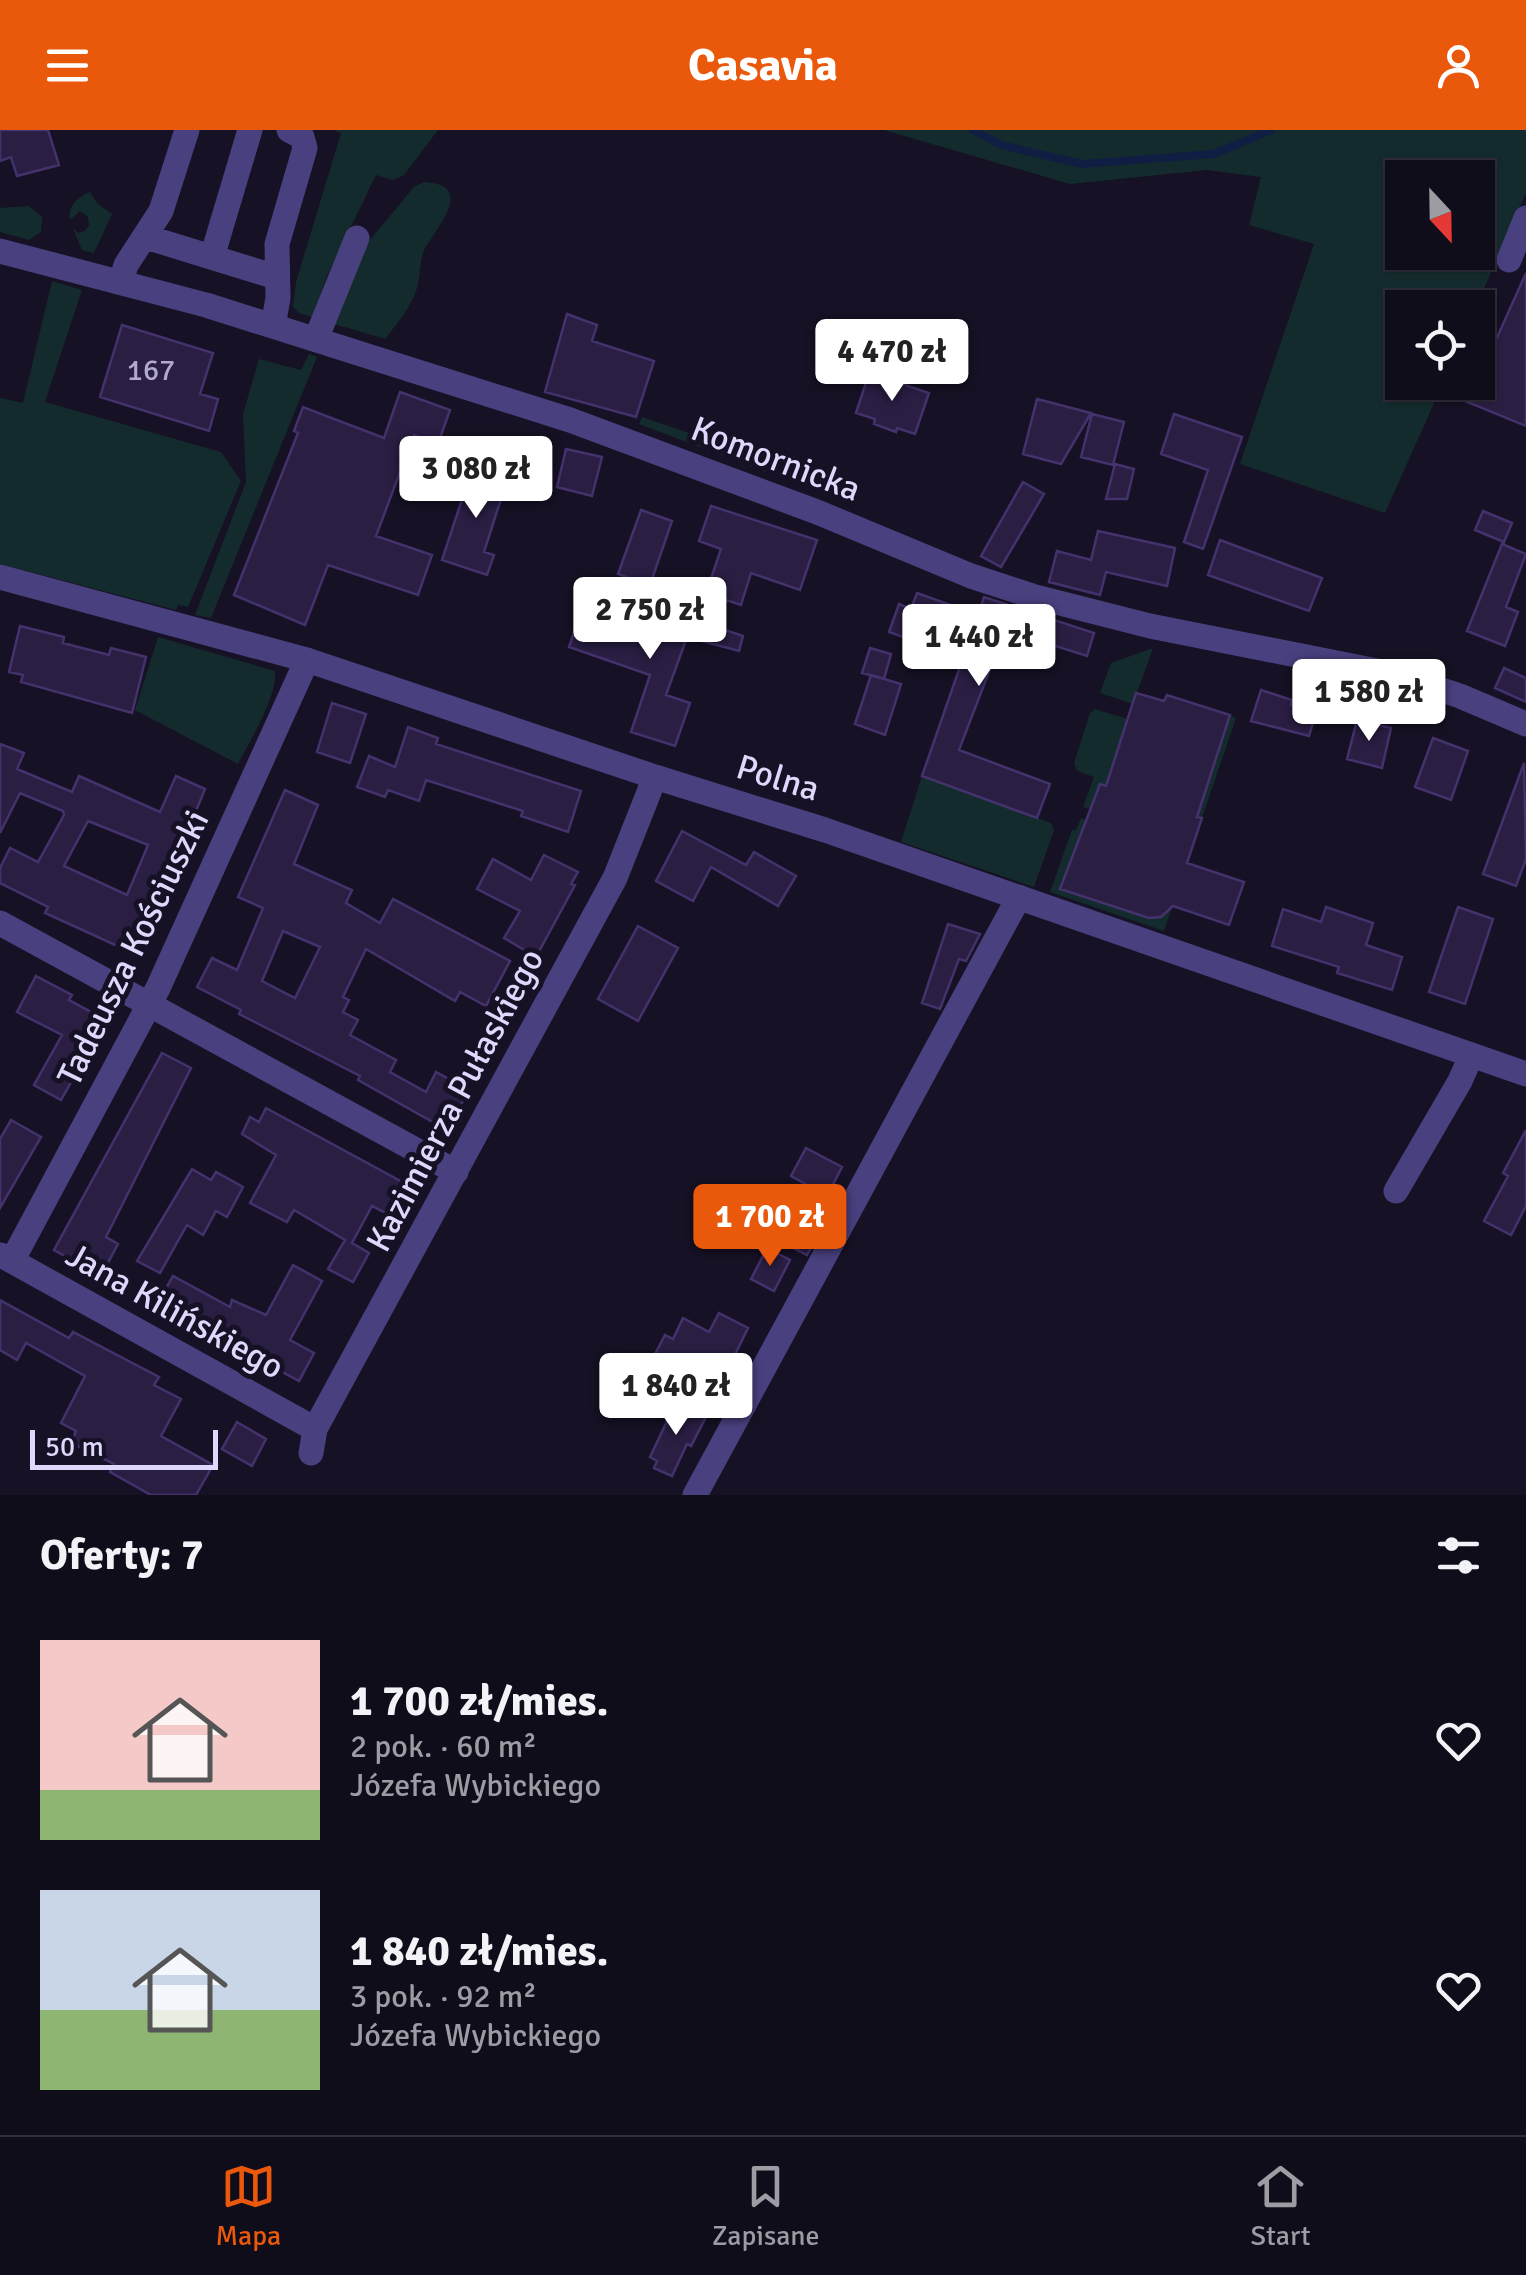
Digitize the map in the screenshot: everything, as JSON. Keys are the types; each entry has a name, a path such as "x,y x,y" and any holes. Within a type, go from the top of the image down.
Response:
{"street":[{"path":"121,281 131,256 146,237 166,198 186,130"},
{"path":"212,257 250,130"},
{"path":"274,326 278,307 277,244 305,148 302,136 288,130"},
{"path":"1509,260 1526,218"},
{"path":"146,237 276,276"},
{"path":"316,339 357,238"},
{"name":"Komornicka","path":"0,251 121,281 274,326 648,447 1012,590 1114,618 1397,675 1526,724"},
{"name":"Polna","path":"0,577 307,660 826,830 1526,1074"},
{"name":"Tadeusza Kościuszki","path":"6,1258 149,1006 307,660"},
{"name":"Kazimierza Pułaskiego","path":"313,1441 615,878 655,777"},
{"path":"695,1495 1018,898"},
{"path":"0,924 456,1172"},
{"path":"1396,1191 1471,1056"},
{"name":"Jana Kilińskiego","path":"6,1258 313,1441"}],"green space":[{"path":"333,130 438,130 404,175 393,180 376,175 327,276 312,317 293,307 296,282 341,133"},
{"path":"884,130 1526,130 1526,193 1495,264 1495,160 1385,160 1385,270 1492,270 1483,290 1385,290 1385,400 1435,400 1385,513 1240,464 1314,244 1249,225 1261,177 1207,170 1070,184"},
{"path":"424,182 441,185 449,192 451,201 423,253 418,285 404,314 385,339 331,323 370,240 414,187"},
{"path":"90,192 112,214 94,253 82,250 73,228 78,233 85,231 88,217 80,211 70,220 74,203"},
{"path":"29,206 42,217 41,232 29,240 0,232 0,208"},
{"path":"52,281 82,290 45,402 221,452 241,481 188,607 178,605 176,610 0,564 0,398 23,403"},
{"path":"309,354 317,357 211,618 195,615 246,482 243,414 259,359 301,370"},
{"path":"642,417 767,464 765,472 639,424"},
{"path":"158,637 275,671 268,705 238,764 135,710"},
{"path":"1153,648 1133,704 1100,693 1111,663"},
{"path":"1095,709 1128,719 1200,806 1230,715 1236,718 1202,818 1100,784 1090,809 1083,807 1094,777 1077,771 1074,763 1090,713"},
{"path":"922,776 1051,823 1054,830 1034,887 901,842"},
{"path":"1081,818 1086,820 1061,889 1149,917 1161,917 1172,907 1164,931 1050,892 1072,830 1076,830"}],"building":[{"path":"0,130 48,130 59,165 17,176 11,157 0,161"},
{"path":"1526,273 1526,426 1463,400 1495,400 1495,342"},
{"path":"567,314 597,325 592,341 654,361 636,417 545,392"},
{"path":"122,325 213,353 200,394 218,399 209,431 100,397"},
{"path":"869,373 929,393 915,434 897,428 896,432 856,413"},
{"path":"400,392 450,410 438,444 414,435 376,536 432,555 418,595 328,565 305,625 234,595 298,433 294,431 303,407 384,438"},
{"path":"1037,399 1091,413 1061,464 1023,454"},
{"path":"1092,414 1124,422 1113,465 1081,457"},
{"path":"1174,414 1242,437 1203,549 1184,542 1208,470 1161,454"},
{"path":"566,449 602,457 592,496 557,487"},
{"path":"1115,464 1134,469 1127,499 1106,499"},
{"path":"473,466 508,477 484,552 494,555 487,575 442,560"},
{"path":"1023,482 1044,494 1001,567 981,556"},
{"path":"711,506 817,540 800,590 751,573 741,605 726,600 721,615 701,608 721,549 699,541"},
{"path":"641,510 672,521 650,585 618,574"},
{"path":"1483,511 1512,523 1504,542 1475,530"},
{"path":"1098,531 1175,548 1167,586 1106,572 1100,595 1049,582 1057,551 1091,560"},
{"path":"1220,540 1322,578 1309,611 1208,575"},
{"path":"1502,544 1526,554 1506,607 1518,612 1505,646 1467,631"},
{"path":"917,593 978,615 984,597 1094,633 1087,656 1005,630 959,750 1050,784 1037,818 922,776 963,658 889,632 899,604 911,609"},
{"path":"582,608 659,635 668,610 743,636 739,651 687,637 666,695 690,703 675,746 631,732 650,675 569,647"},
{"path":"20,626 64,637 63,643 109,655 111,648 146,657 132,713 21,682 23,675 9,672"},
{"path":"870,648 891,654 884,679 862,673"},
{"path":"1504,668 1526,678 1526,702 1495,688"},
{"path":"871,675 901,684 885,735 855,724"},
{"path":"1261,690 1316,713 1309,736 1251,721"},
{"path":"1136,693 1164,701 1167,695 1230,715 1197,817 1202,818 1187,863 1244,882 1229,925 1173,906 1161,917 1149,918 1060,889 1100,784 1106,786"},
{"path":"332,703 366,714 350,763 317,752"},
{"path":"1357,720 1391,728 1382,768 1347,759"},
{"path":"408,727 438,738 436,744 581,791 568,832 521,816 523,811 426,780 419,801 388,790 385,797 357,787 369,756 395,767"},
{"path":"1433,738 1468,751 1451,800 1415,787"},
{"path":"0,744 24,753 17,769 72,792 79,776 160,812 176,776 205,789 137,955 45,913 48,907 0,883 0,868 10,848 38,862 63,811 20,793 0,833","holes":["88,821 148,845 127,895 64,866"]},
{"path":"1524,763 1526,859 1516,886 1483,874"},
{"path":"285,790 318,805 294,864 352,890 346,903 380,923 393,899 510,961 486,1006 460,992 455,1001 366,949 343,997 349,1000 343,1012 358,1020 350,1035 396,1060 390,1072 426,1092 436,1072 469,1090 447,1130 358,1080 360,1076 239,1014 241,1010 197,987 212,958 237,970 263,908 238,897","holes":["283,931 320,947 295,998 262,981"]},
{"path":"682,831 746,865 754,852 796,876 778,906 711,867 693,901 656,881"},
{"path":"544,855 578,872 571,884 575,885 536,957 504,938 520,911 477,889 493,859 531,880"},
{"path":"1326,907 1373,923 1366,945 1402,957 1392,990 1337,973 1339,967 1272,946 1283,909 1321,922"},
{"path":"1458,907 1493,919 1465,1004 1429,992"},
{"path":"948,924 980,934 966,961 959,959 940,1009 922,1003"},
{"path":"638,926 678,948 638,1021 598,999"},
{"path":"36,976 72,995 69,1000 106,1020 61,1100 34,1085 62,1035 17,1012"},
{"path":"162,1053 191,1068 106,1237 118,1244 101,1276 54,1250"},
{"path":"266,1108 417,1190 401,1221 372,1206 352,1243 369,1253 353,1282 328,1269 345,1240 294,1210 287,1222 250,1203 276,1155 242,1134 250,1117 259,1122"},
{"path":"11,1120 41,1137 0,1208 0,1139"},
{"path":"1526,1130 1526,1206 1511,1235 1484,1221"},
{"path":"806,1148 842,1167 827,1196 791,1176"},
{"path":"192,1169 211,1180 216,1172 243,1187 227,1217 216,1211 203,1235 187,1225 160,1273 137,1261"},
{"path":"792,1223 817,1236 807,1255 782,1242"},
{"path":"767,1248 790,1260 774,1291 751,1279"},
{"path":"293,1265 322,1281 290,1340 314,1353 299,1381 157,1304 173,1276 230,1307 232,1300 266,1315"},
{"path":"0,1300 69,1338 73,1332 159,1377 154,1385 181,1399 161,1436 213,1465 196,1495 151,1495 110,1472 114,1464 71,1443 76,1431 61,1423 85,1376 26,1343 17,1360 0,1350"},
{"path":"719,1313 748,1328 725,1375 689,1356 681,1370 654,1356 665,1335 673,1339 683,1318 709,1332"},
{"path":"676,1402 706,1417 672,1476 654,1468 657,1461 650,1457"},
{"path":"237,1422 266,1439 252,1466 222,1449"}],"waterway":[{"path":"973,130 1001,145 1082,164 1214,154 1271,130"}]}
